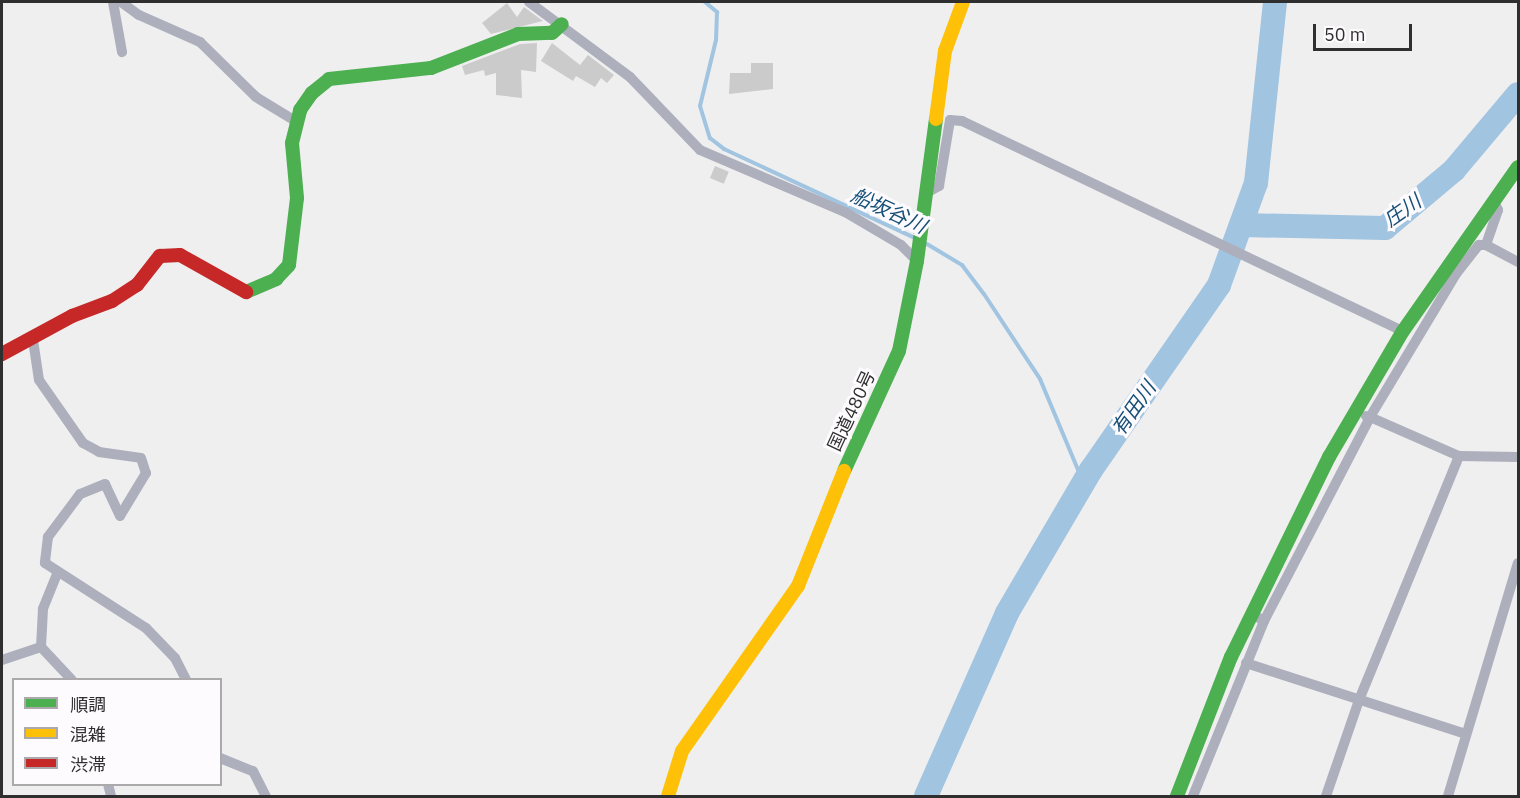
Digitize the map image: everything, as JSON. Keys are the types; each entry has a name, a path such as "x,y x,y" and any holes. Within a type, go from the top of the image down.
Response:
{"main road":[{"name":"国道480号","path":"668,796 682,751 798,586 821,522 899,351 917,261 945,51 963,2"},
{"path":"2,354 137,285 160,256 180,255 203,265 248,293 276,279 289,265 297,198 292,143 297,122 312,93 329,79 431,68 518,34 552,33 562,24"},
{"path":"1177,796 1251,613 1329,457 1398,329 1494,202 1518,166"}],"street":[{"path":"113,2 122,52"},
{"path":"121,2 139,15 200,42 256,97 297,122"},
{"path":"529,2 562,24 630,77 700,150 845,212 901,245 917,261"},
{"path":"926,193 939,186 950,120 963,121 1398,329"},
{"path":"1486,245 1498,210 1494,202"},
{"path":"1193,796 1264,621 1370,417 1456,274 1479,245 1486,245 1518,262"},
{"path":"33,340 39,380 83,443 99,452 141,458 146,473 120,516 105,484 80,494 48,537 45,563 57,574 146,628 175,658 185,678"},
{"path":"1329,457 1340,455 1366,416 1459,456 1518,457"},
{"path":"1326,796 1359,700 1459,456"},
{"path":"1448,796 1518,563"},
{"path":"57,574 42,609 42,647 70,678"},
{"path":"1251,613 1264,621"},
{"path":"2,660 42,647"},
{"path":"1246,663 1466,734"},
{"path":"222,759 253,771 266,796"}],"building":[{"path":"507,3 517,17 524,7 543,21 491,34 482,23"},
{"path":"537,43 536,72 521,70 522,98 496,95 496,73 485,76 484,70 465,75 462,66 520,44"},
{"path":"552,43 580,65 588,55 614,75 607,83 601,78 595,87 576,76 573,81 541,61"},
{"path":"751,63 773,63 773,89 729,94 730,73 751,73"},
{"path":"715,166 729,172 724,184 710,178"}],"waterway":[{"name":"船坂谷川","path":"705,2 717,12 716,40 700,106 710,138 724,149 915,238"},
{"name":"有田川","path":"926,796 1007,613 1091,470 1219,285 1256,183 1275,2"},
{"name":"庄川","path":"1241,225 1385,228 1454,170 1518,94"},
{"name":"船坂谷川","path":"927,244 962,265 1040,379 1083,482"}],"traffic: fast":[{"path":"246,292 276,279 289,265 297,198 292,143 300,110 312,93 329,79 431,68 518,34 552,33 562,24"},
{"path":"844,471 899,351 917,261 936,119"},
{"path":"1177,796 1231,657 1329,457 1403,331 1518,167"}],"traffic: slow":[{"path":"936,119 945,51 963,2"},
{"path":"668,796 682,751 798,586 844,471"}],"traffic: jam":[{"path":"2,354 72,316 112,301 137,285 160,256 180,255 246,292"}]}
